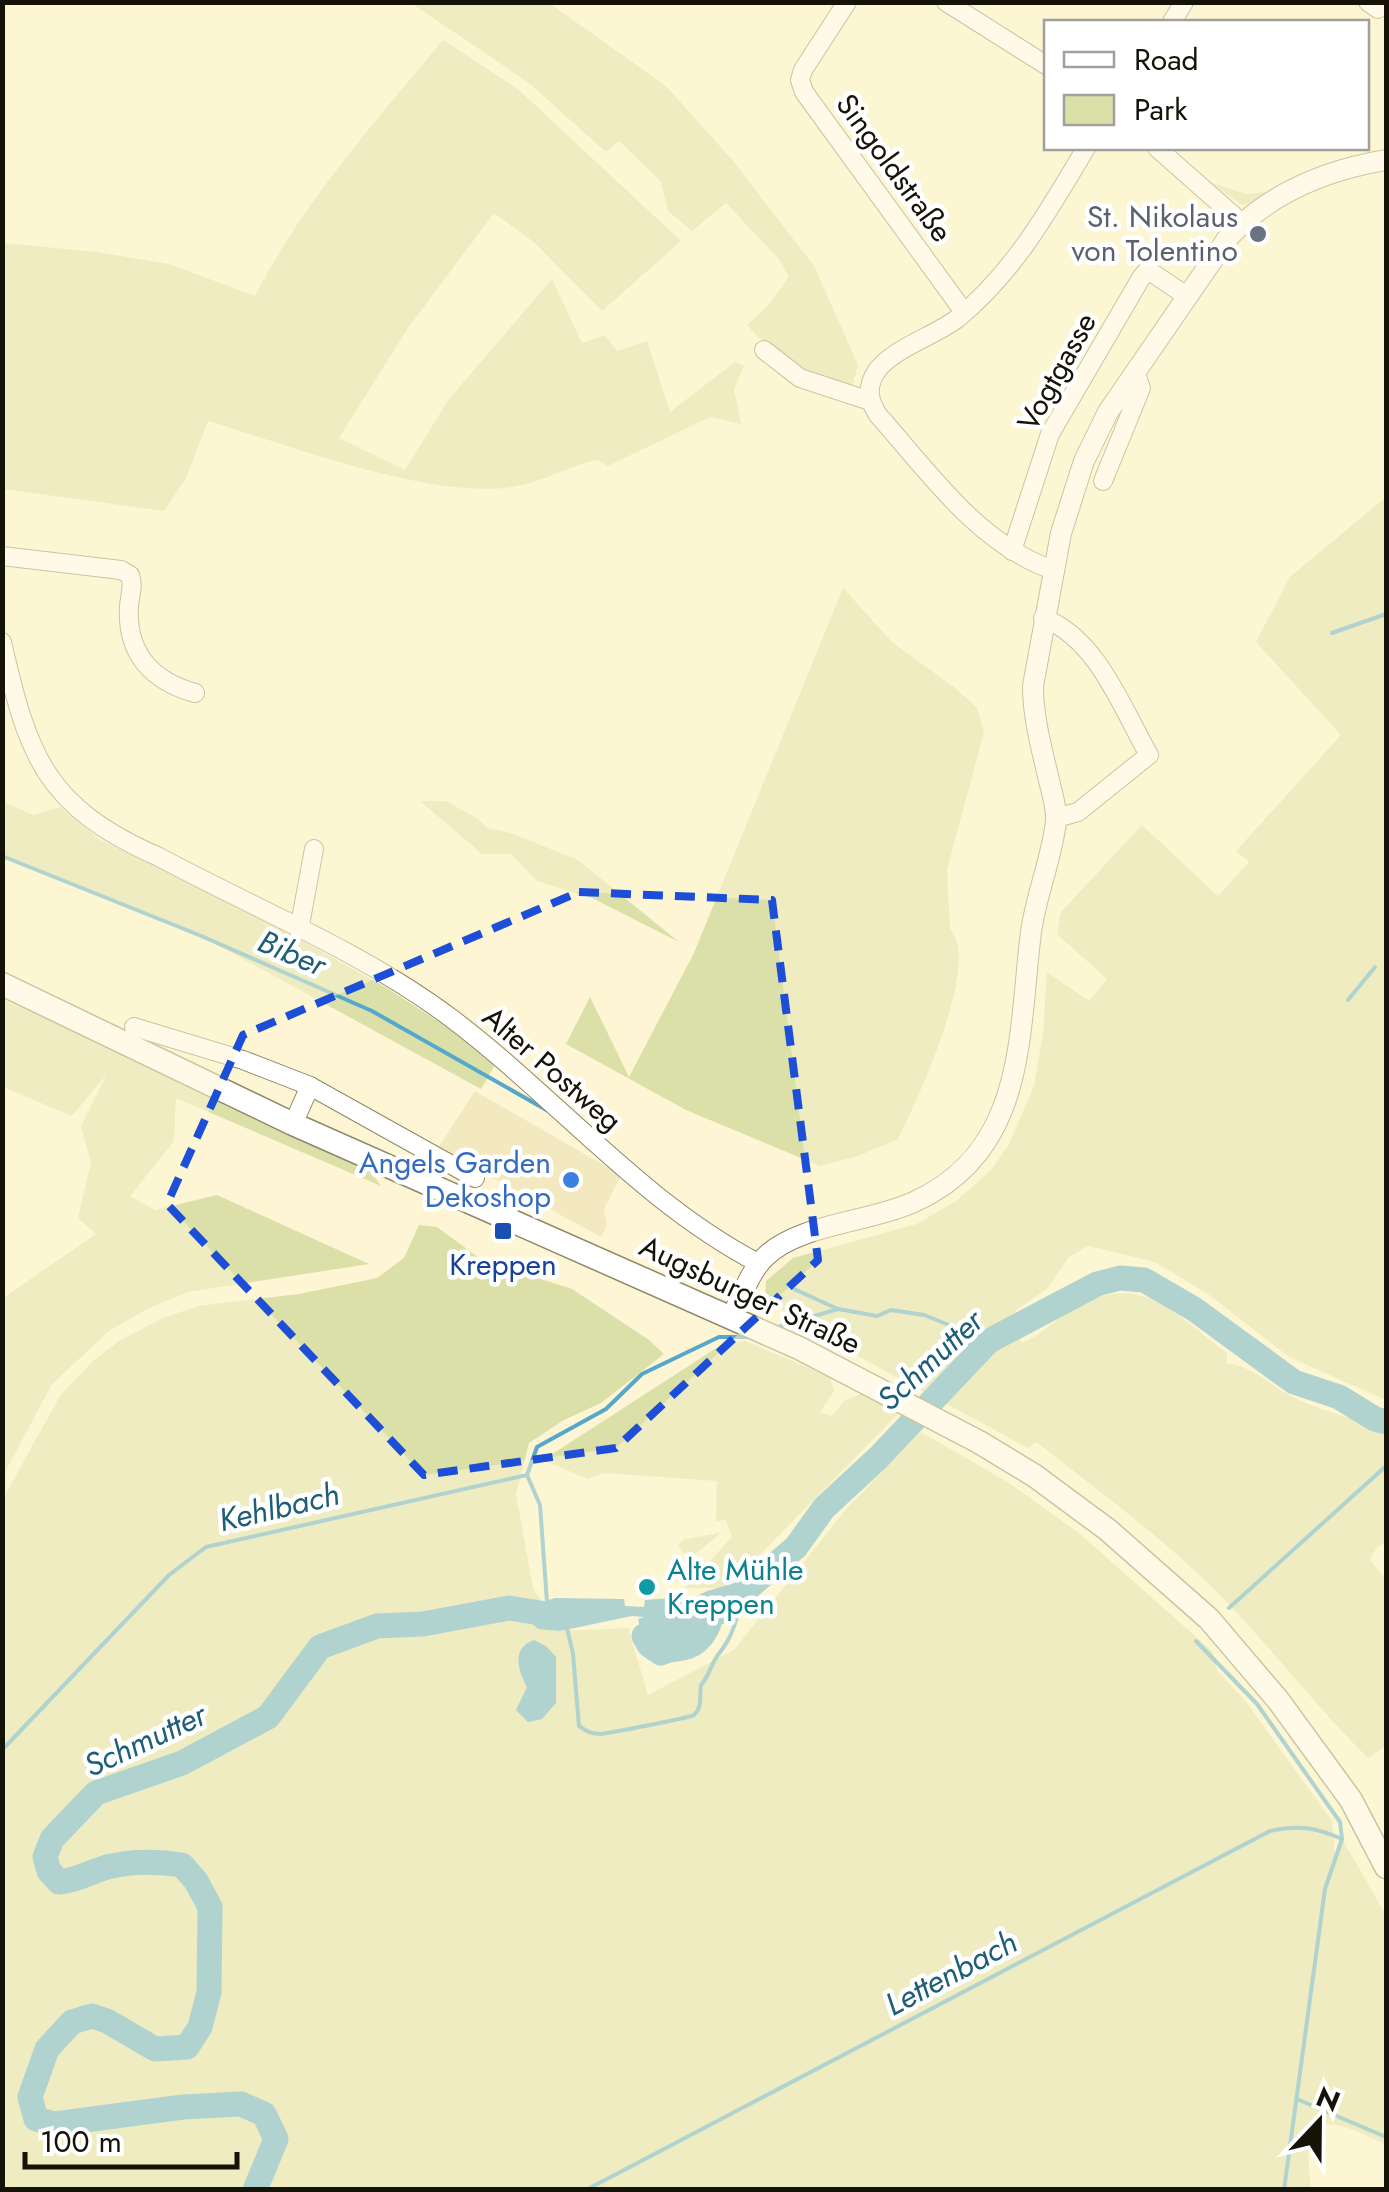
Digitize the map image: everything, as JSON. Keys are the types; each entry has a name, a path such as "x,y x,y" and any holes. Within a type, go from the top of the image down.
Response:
{"main road":[{"name":"Augsburger Straße","path":"2,984 293,1124 799,1348 1035,1476 1108,1530 1212,1623 1278,1700 1351,1800 1386,1867"}],"street":[{"name":"Singoldstraße","path":"847,2 803,70 800,80 804,92 964,312"},
{"path":"946,2 1044,65"},
{"path":"1368,2 1378,9 1384,2"},
{"path":"870,402 874,374 887,360 942,330 1002,278 1039,227 1085,150"},
{"path":"1160,150 1242,223"},
{"path":"736,1319 760,1264 774,1250 792,1240 917,1202 949,1181 984,1144 1005,1106 1017,1070 1032,928 1056,818 1033,707 1033,686 1052,570 1084,461 1136,370 1242,223 1282,195 1314,179 1386,160"},
{"name":"Vogtgasse","path":"1012,551 1050,434 1141,278 1151,272 1188,297"},
{"path":"764,350 800,378 870,402 969,517 1012,551 1052,570"},
{"path":"1102,481 1141,388 1136,370"},
{"path":"2,556 121,570 130,575 130,628 136,648 148,670 169,686 194,693"},
{"path":"1044,618 1070,632 1094,660 1149,755 1078,812 1056,818"},
{"name":"Alter Postweg","path":"2,642 27,738 51,782 118,839 407,988 453,1020 649,1190 715,1240 760,1264"},
{"path":"298,930 314,849"},
{"path":"134,1027 243,1060 310,1086 475,1178"},
{"path":"293,1124 310,1086"}],"highlighted area":[{"path":"579,892 772,900 818,1260 616,1448 424,1475 167,1204 243,1035"}],"shaded area":[{"path":"475,1091 621,1175 604,1209 607,1226 601,1237 438,1148"}],"green space":[{"path":"411,3 549,3 666,86 734,162 814,266 858,365 851,390 775,355 747,325 768,306 789,277 778,258 726,203 692,231 668,211 661,182 619,141 606,152 529,83"},
{"path":"443,40 519,90 681,241 602,311 535,243 494,213 408,328 339,438 405,470 449,399 552,279 582,343 605,335 617,351 647,341 670,412 735,362 744,366 734,389 741,424 710,417 608,466 598,460 527,484 484,489 446,486 363,469 208,421 186,478 164,511 3,489 3,243 169,264 255,296 318,195"},
{"path":"1210,182 1246,194 1269,192 1242,205"},
{"path":"1386,497 1386,1400 1289,1357 1208,1294 1155,1262 1088,1246 1069,1257 1047,1289 1015,1311 1021,1343 1092,1300 1134,1294 1170,1310 1227,1353 1227,1363 1253,1372 1313,1406 1386,1428 1386,1543 1377,1547 1370,1560 1386,1579 1386,1746 1368,1758 1213,1588 1148,1530 1036,1442 1028,1448 839,1346 765,1299 766,1281 793,1258 917,1224 956,1201 991,1170 1008,1146 1034,1086 1047,972 1089,1001 1107,979 1057,934 1061,912 1142,825 1218,896 1249,862 1236,851 1341,735 1256,642 1290,577"},
{"path":"843,588 892,642 977,708 984,732 947,870 950,929 958,946 958,971 953,1000 931,1064 898,1139 820,1166 686,1110 566,1044 590,997 629,1077 694,953"},
{"path":"2,801 33,815 60,807 100,840 224,898 387,988 456,1033 495,1065 481,1089 199,935 3,856"},
{"path":"420,801 446,801 487,828 511,833 578,860 679,942 592,898 537,881 511,854 482,854"},
{"path":"3,1000 215,1093 366,1165 381,1186 176,1098 174,1141 130,1196 155,1210 217,1195 369,1264 188,1292 109,1331 52,1384 3,1476 3,1298 96,1234 78,1218 91,1162 81,1126 107,1074 72,1116 3,1087"},
{"path":"419,1225 437,1227 482,1260 572,1289 664,1354 601,1403 564,1420 529,1443 516,1494 533,1588 560,1631 628,1628 648,1695 734,1650 847,1508 921,1432 1009,1483 1079,1533 1213,1652 1217,1670 1246,1702 1332,1821 1335,1856 1342,1839 1386,1915 1386,2145 1347,2128 1322,2126 1314,2133 1310,2145 1311,2189 3,2190 3,1499 61,1394 119,1341 163,1318 198,1306 299,1294 377,1278 404,1258"},
{"path":"745,1341 830,1377 834,1391 820,1412 832,1416 844,1401 863,1393 900,1412 727,1588 685,1588 732,1537 726,1520 716,1521 717,1481 604,1473 588,1479 543,1460 721,1345"},
{"path":"721,1533 695,1554 684,1553 678,1545 684,1539"}],"water":[{"path":"735,1588 746,1597 747,1604 736,1620 656,1640 641,1632 638,1619 644,1617 560,1631 538,1629 518,1610 555,1598 624,1599 625,1606 644,1607 645,1600 723,1594"},
{"path":"534,1640 556,1657 556,1703 542,1719 528,1722 516,1710 527,1687 518,1660 522,1648"}],"waterway":[{"path":"1332,633 1386,614"},
{"name":"Biber","path":"2,856 199,935 372,1011 550,1112"},
{"path":"1348,1000 1375,967"},
{"name":"Schmutter","path":"711,1603 741,1594 796,1547 824,1508 878,1458 989,1341 1097,1284 1120,1278 1144,1280 1194,1309 1294,1382 1339,1397 1386,1422"},
{"name":"Biber","path":"794,1289 838,1309 877,1316 891,1310 924,1315 989,1341"},
{"name":"Kehlbach","path":"775,1328 838,1309"},
{"name":"Kehlbach","path":"2,1750 169,1575 206,1547 527,1475 537,1447 606,1409 642,1374 719,1337 747,1337"},
{"name":"Lettenbach","path":"1229,1608 1386,1466"},
{"name":"Kehlbach","path":"527,1475 540,1505 547,1602"},
{"name":"Schmutter","path":"644,1636 661,1653 687,1647 707,1629 715,1603 707,1605"},
{"name":"Schmutter","path":"255,2190 276,2139 264,2114 241,2104 183,2107 55,2124 36,2119 30,2097 47,2049 72,2022 92,2016 155,2049 187,2047 200,2027 209,1992 210,1907 182,1865 126,1864 59,1882 49,1871 45,1857 52,1839 96,1793 182,1763 268,1717 320,1647 377,1626 423,1624 509,1608 553,1615"},
{"path":"567,1628 579,1726 601,1734 694,1715 700,1705 701,1685 737,1617"},
{"name":"Lettenbach","path":"1196,1641 1257,1704 1340,1822 1342,1839 1325,1889 1284,2190"},
{"name":"Lettenbach","path":"586,2190 1270,1831 1306,1828 1342,1839"},
{"path":"1299,2100 1386,2137"}],"place":[{"name":"St. Nikolaus von Tolentino","path":"1258,234"},
{"name":"Angels Garden Dekoshop","path":"571,1180"},
{"name":"Kreppen","path":"503,1231"},
{"name":"Alte Mühle Kreppen","path":"647,1587"}]}
